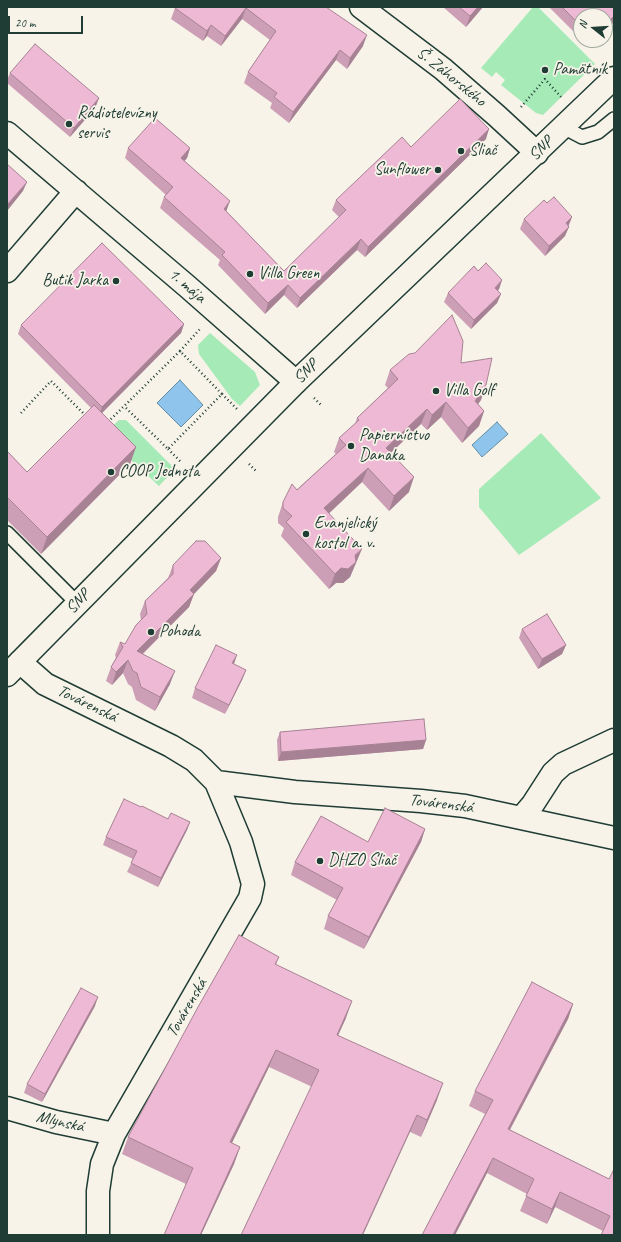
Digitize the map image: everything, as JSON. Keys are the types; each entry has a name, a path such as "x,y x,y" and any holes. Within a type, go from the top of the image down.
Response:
{"street":[{"name":"Š. Záhorského","path":"361,7 443,69 497,116 536,153"},
{"name":"SNP","path":"13,668 296,382 614,78"},
{"name":"1. mája","path":"7,133 296,382"},
{"path":"7,271 76,191"},
{"name":"Továrenská","path":"13,668 170,746 194,760 216,782 241,842 253,884 250,898 114,1134 102,1164 98,1191 98,1235"},
{"path":"522,817 533,804 553,773 563,764 614,740"},
{"name":"Továrenská","path":"216,782 295,792 421,801 465,806 522,817 614,838"},
{"name":"Mlynská","path":"7,1108 56,1122 114,1134"}],"lane":[{"path":"563,127 582,137 598,132 614,120"},
{"path":"7,533 77,603"}],"path":[{"path":"521,107 545,79 564,100"},
{"path":"106,423 110,422 125,407 201,328"},
{"path":"180,351 241,412"},
{"path":"21,413 51,381 86,417 92,420"},
{"path":"168,449 222,394"},
{"path":"125,407 186,467"}],"green space":[{"path":"533,7 538,7 573,42 573,48 579,48 595,64 543,115 536,113 501,85 505,80 496,72 492,77 481,68"},
{"path":"210,333 255,372 260,385 240,406 232,399 199,354 198,345"},
{"path":"119,420 126,420 175,469 159,486 97,429 109,429"},
{"path":"541,433 601,498 519,555 479,507 479,489"}],"water":[{"path":"180,380 203,405 181,427 157,403"},
{"path":"497,422 508,434 482,457 472,445"}],"building":[{"path":"326,7 367,35 350,58 340,50 293,112 274,97 277,93 248,72 276,31 246,8 225,36 211,25 207,31 175,8"},
{"path":"459,7 478,7 470,16"},
{"path":"562,7 614,8 613,17 613,8 573,8 573,18"},
{"path":"35,44 99,98 74,128 10,73"},
{"path":"460,99 489,129 368,247 361,239 300,298 288,285 268,303 222,255 225,252 164,197 173,187 128,148 155,118 190,148 181,158 230,201 224,209 284,271 346,210 336,200 402,137 411,147"},
{"path":"7,164 27,182 7,205"},
{"path":"554,197 572,217 566,223 569,227 549,246 524,219 544,200 547,203"},
{"path":"102,243 184,324 102,407 21,325"},
{"path":"486,263 502,280 495,288 501,294 474,320 448,293 474,266 478,271"},
{"path":"452,315 463,341 461,363 492,358 486,385 475,401 484,411 468,428 446,402 432,415 427,409 386,448 414,477 394,496 368,468 324,508 362,549 355,555 356,562 348,569 341,568 335,574 286,522 292,516 283,508 283,502 292,484 297,490 346,445 339,438 359,420 357,418 398,379 390,370 409,354 415,353"},
{"path":"94,405 136,447 47,537 7,497 7,451 27,472"},
{"name":"Pohoda","path":"196,541 205,541 221,558 190,590 194,594 137,651 175,671 160,697 141,687 137,673 133,671 128,660 116,672 111,667 123,647 120,642 125,644 136,625 147,614 145,601 173,574 173,565"},
{"path":"547,614 566,645 542,659 522,629"},
{"path":"216,645 237,655 232,663 246,670 229,705 195,688"},
{"path":"424,719 426,740 281,752 280,732"},
{"path":"124,799 168,819 171,813 190,822 161,878 131,863 137,851 106,837"},
{"path":"385,808 425,829 369,937 328,916 343,888 295,862 321,816 368,842"},
{"path":"239,935 279,957 275,964 352,1001 337,1035 443,1083 427,1120 417,1115 362,1235 241,1235 319,1070 276,1050 230,1142 240,1147 200,1235 164,1235 193,1168 128,1137 198,1007"},
{"path":"532,982 573,1004 508,1129 609,1179 614,1169 614,1235 601,1235 610,1216 560,1192 552,1209 526,1196 534,1179 493,1158 453,1235 422,1235 493,1100 475,1091"},
{"path":"81,988 98,997 45,1094 27,1084"}],"place":[{"name":"Pamätník","path":"545,70"},
{"name":"Rádiotelevízny servis","path":"69,124"},
{"name":"Sliač","path":"461,151"},
{"name":"Sunflower","path":"438,170"},
{"name":"Villa Green","path":"250,274"},
{"name":"Butik Jarka","path":"116,281"},
{"name":"Villa Golf","path":"436,391"},
{"name":"Papierníctvo Danaka","path":"351,446"},
{"name":"COOP Jednota","path":"111,472"},
{"name":"Evanjelický kostol a. v.","path":"306,534"},
{"name":"Pohoda","path":"151,632"},
{"name":"DHZO Sliač","path":"320,861"}]}
